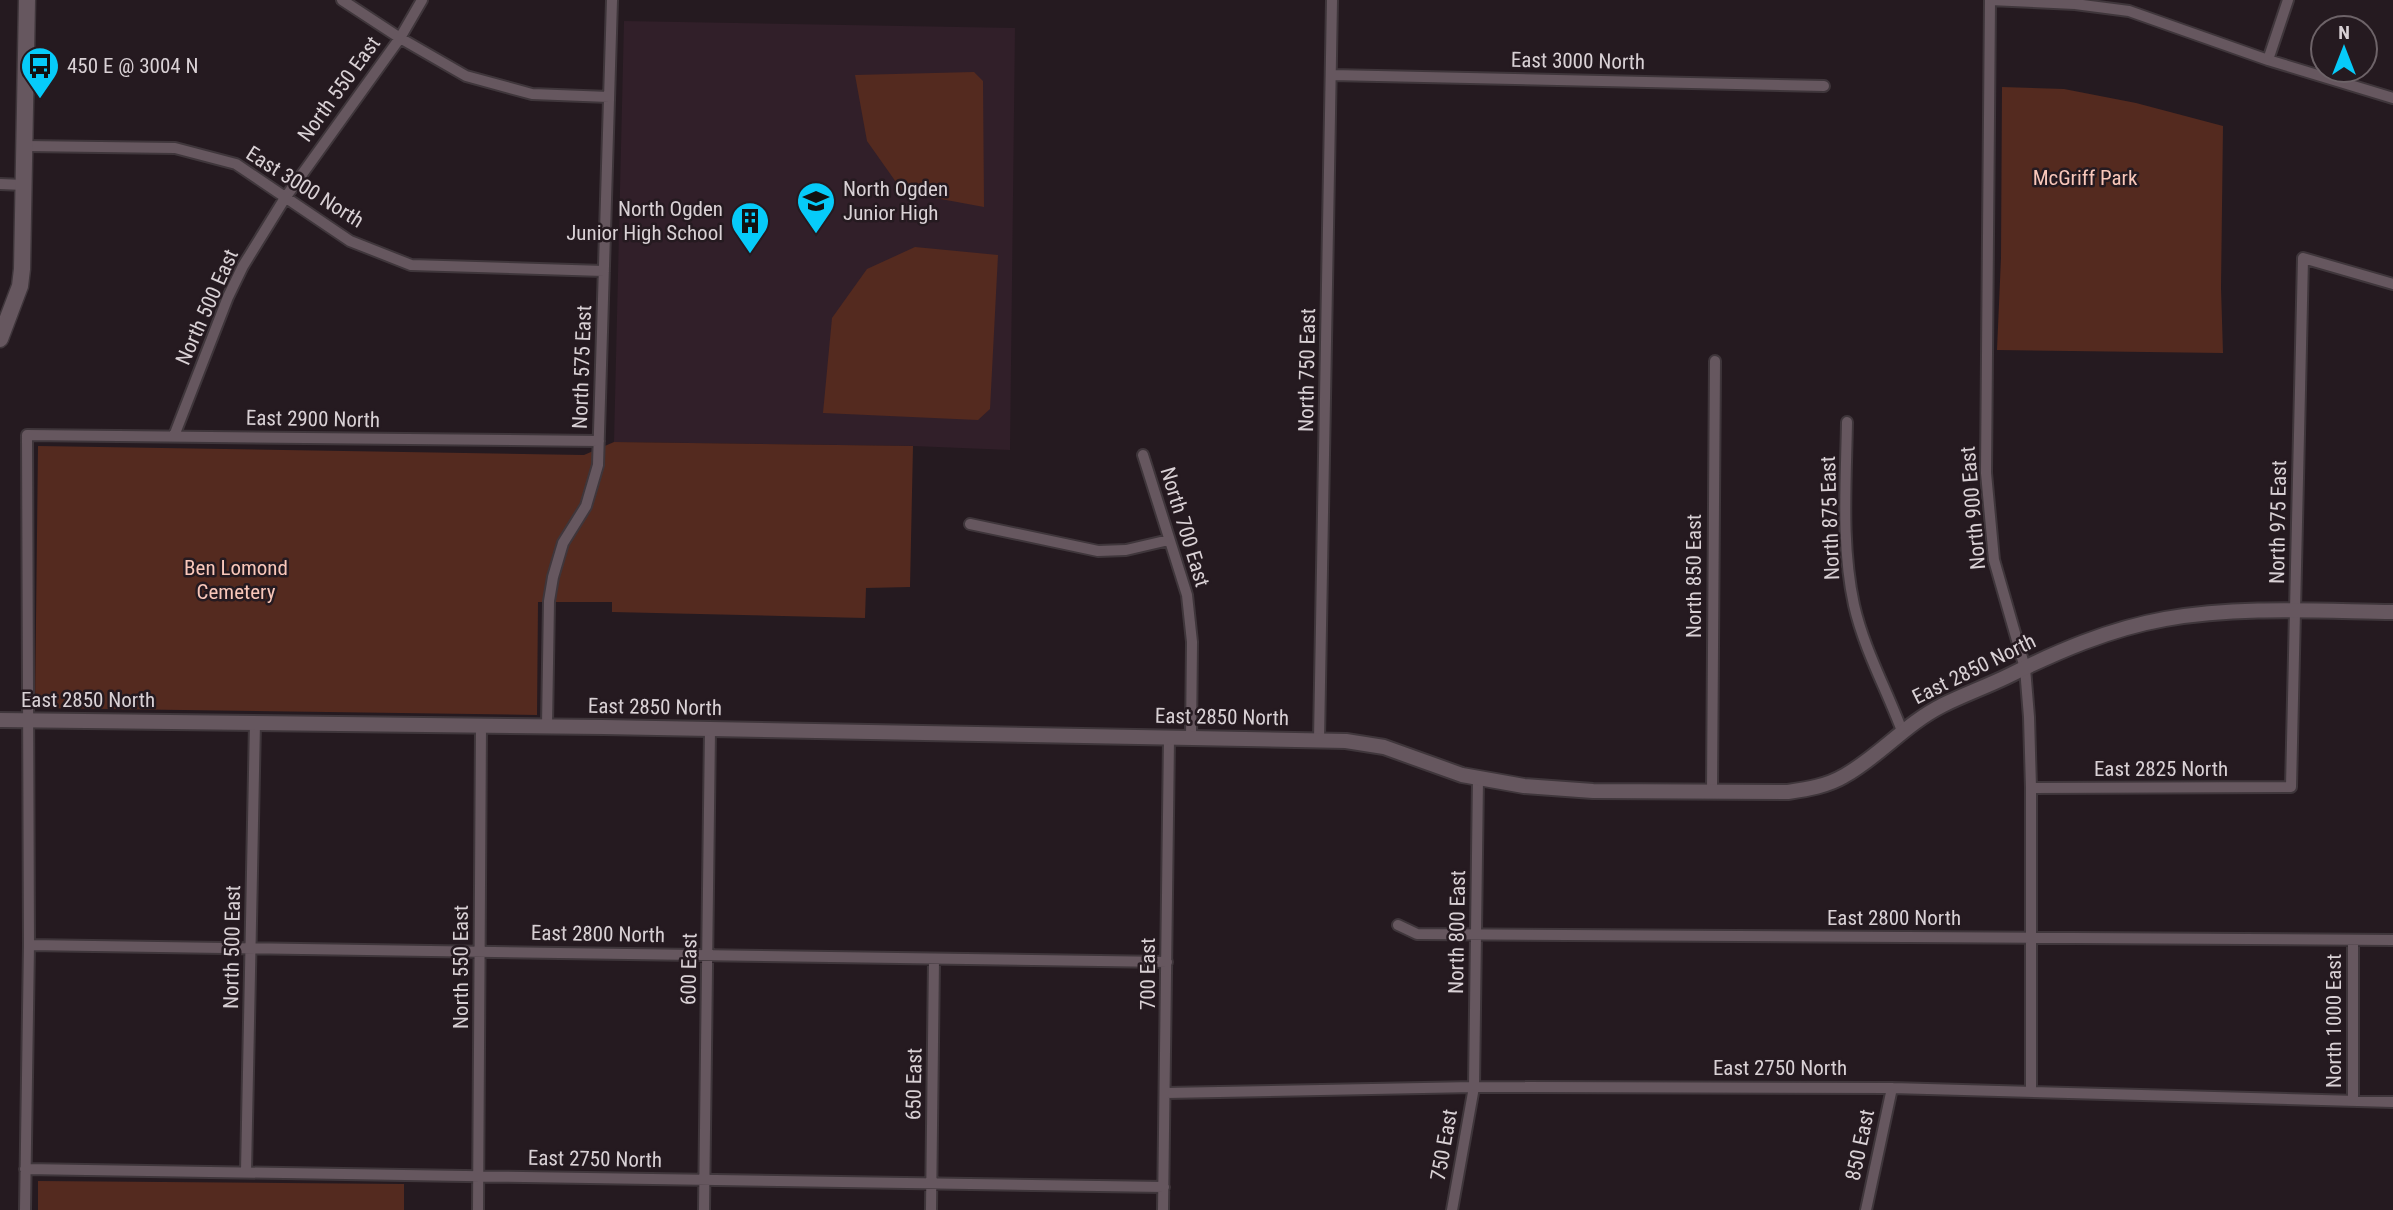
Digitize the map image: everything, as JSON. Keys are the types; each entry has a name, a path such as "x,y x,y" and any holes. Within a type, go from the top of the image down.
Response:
{"main road":[{"path":"0,339 20,286 22,269 27,0"}],"street":[{"path":"342,0 466,76 532,94 609,97"},
{"name":"North 550 East","path":"285,198 400,38 422,0"},
{"name":"North 575 East","path":"548,726 549,601 553,577 563,543 586,506 598,465 612,0"},
{"name":"North 750 East","path":"1319,740 1332,0"},
{"path":"1990,0 2130,5 2268,60 2393,98"},
{"name":"North 900 East","path":"1990,0 1986,473 1994,560 2025,668 2031,789 2031,1092"},
{"path":"2268,60 2288,0"},
{"name":"East 3000 North","path":"1332,75 1824,86"},
{"name":"East 3000 North","path":"24,146 175,148 236,164 350,241 411,265 604,271"},
{"path":"0,184 24,185"},
{"name":"North 500 East","path":"174,436 228,297 243,265 285,198"},
{"name":"North 975 East","path":"2291,788 2303,258 2393,284"},
{"name":"North 850 East","path":"1712,792 1715,361"},
{"name":"North 875 East","path":"1847,422 1846,541 1854,604 1868,652 1902,731"},
{"name":"East 2900 North","path":"28,721 27,435 599,441"},
{"name":"North 700 East","path":"1143,455 1187,594 1192,642 1191,737"},
{"path":"970,524 1098,551 1126,550 1169,540"},
{"name":"East 2850 North","path":"0,720 548,726 1319,740 1372,744 1478,778 1524,786 1566,790 1788,792 1818,787 1844,777 1902,731 1944,705 2103,635 2144,623 2209,613 2295,610 2393,612"},
{"path":"24,1210 29,946 28,721"},
{"name":"North 500 East","path":"246,1172 255,722"},
{"name":"North 550 East","path":"478,1210 481,725"},
{"name":"600 East","path":"704,1210 710,729"},
{"name":"700 East","path":"1163,1210 1168,738"},
{"name":"North 800 East","path":"1474,1087 1478,778"},
{"name":"East 2825 North","path":"2031,789 2291,788"},
{"name":"East 2800 North","path":"1398,925 1417,934 2393,940"},
{"name":"North 1000 East","path":"2353,940 2353,1101"},
{"name":"East 2800 North","path":"29,946 1167,962"},
{"name":"650 East","path":"931,1210 934,959"},
{"name":"East 2750 North","path":"1166,1093 1474,1087 1892,1088 2393,1102"},
{"name":"750 East","path":"1452,1210 1474,1087"},
{"name":"850 East","path":"1866,1210 1892,1088"},
{"name":"East 2750 North","path":"25,1169 1164,1187"}],"shaded area":[{"name":"North Ogden Junior High","path":"624,21 1015,28 1010,450 614,442"}],"green space":[{"path":"974,72 983,81 984,207 903,192 867,141 855,75"},
{"name":"McGriff Park","path":"2002,87 2064,89 2136,103 2223,126 2223,353 1997,350 2001,258"},
{"path":"915,247 998,255 990,409 978,420 823,413 832,318 867,269"},
{"name":"Ben Lomond Cemetery","path":"614,442 913,446 910,587 866,588 865,618 612,612 612,602 538,602 537,715 35,708 38,446 584,455"},
{"path":"38,1181 404,1184 404,1210 38,1210"}],"place":[{"name":"450 E @ 3004 N","path":"40,100"},
{"name":"North Ogden Junior High","path":"816,235"},
{"name":"North Ogden Junior High School","path":"750,255"}]}
